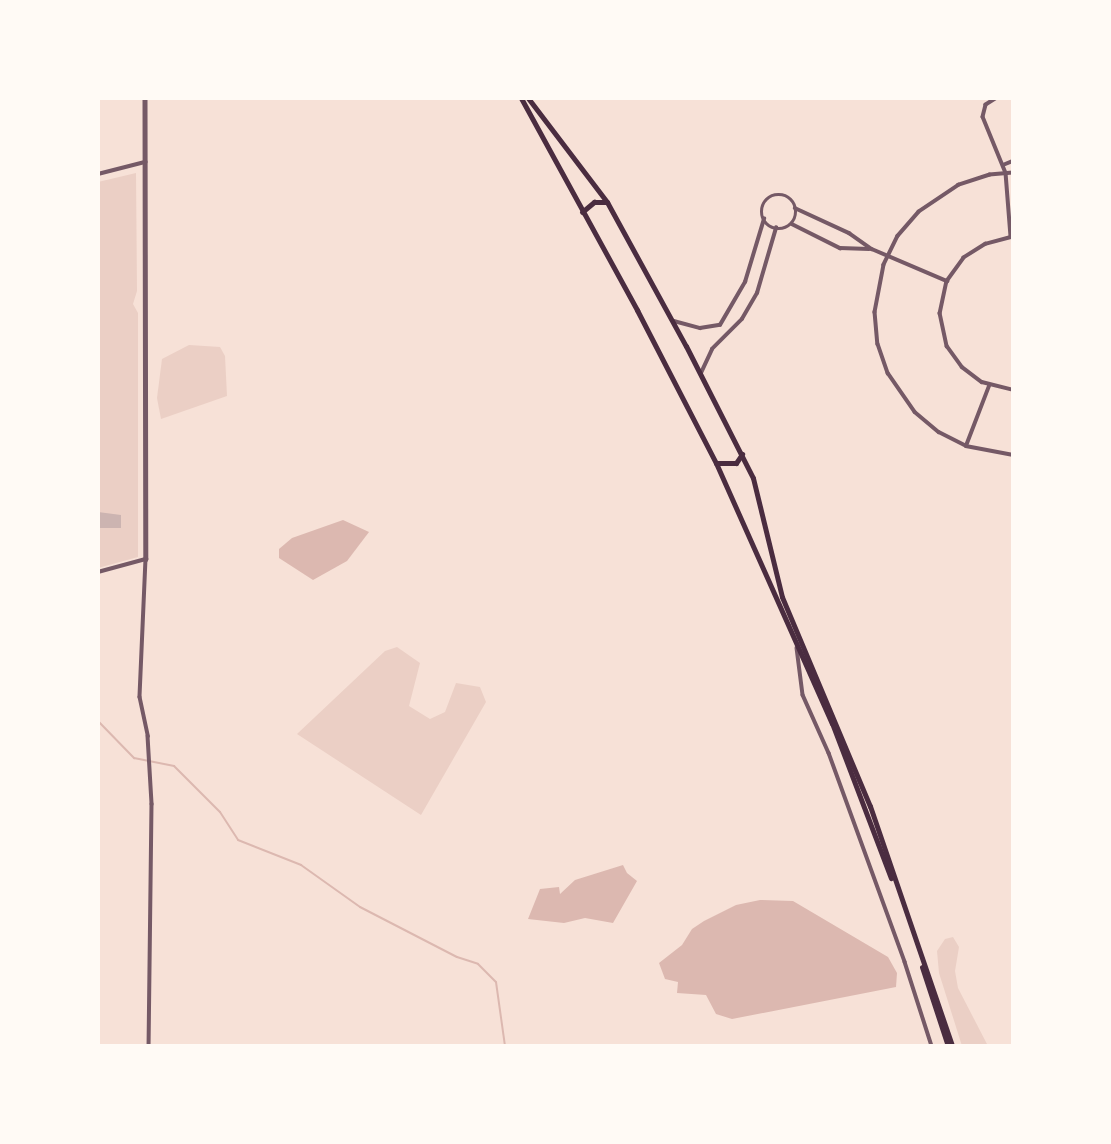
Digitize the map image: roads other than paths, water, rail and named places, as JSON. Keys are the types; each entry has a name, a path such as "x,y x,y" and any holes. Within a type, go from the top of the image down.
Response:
{"highway":[{"path":"521,98 647,329 716,463 859,790 950,1046"},
{"path":"528,98 543,122 582,165 607,202 701,373 742,454 760,498 782,597 870,806 950,1046"},
{"path":"582,212 594,202 607,202"},
{"path":"716,463 736,463 742,454"}],"street":[{"path":"145,98 146,559 140,697 148,736 152,804 149,1046"},
{"path":"998,98 988,103 983,114 1006,173 1012,237 986,244 971,253 947,281 940,313 947,346 968,373 990,385 1013,390"},
{"path":"1003,165 1013,160"},
{"path":"98,174 145,162"},
{"path":"1013,173 974,179 931,201 908,223 888,256 879,281 875,312 878,344 885,366 896,387 915,412 939,432 966,446 1013,455"},
{"path":"670,320 699,327 720,324 745,282 764,219 764,204 773,196 789,198 795,208 849,233 872,249 947,281"},
{"path":"791,223 795,208"},
{"path":"764,219 776,229"},
{"path":"776,229 791,223 841,248 872,249"},
{"path":"701,373 712,349 742,318 757,293 776,229"},
{"path":"966,446 990,385"},
{"path":"98,572 146,559"},
{"path":"797,643 803,695 829,753 905,962 932,1046"}],"waterway":[{"path":"98,721 134,758 174,766 220,812 238,840 301,865 360,907 457,957 478,964 496,982 505,1046"}]}
